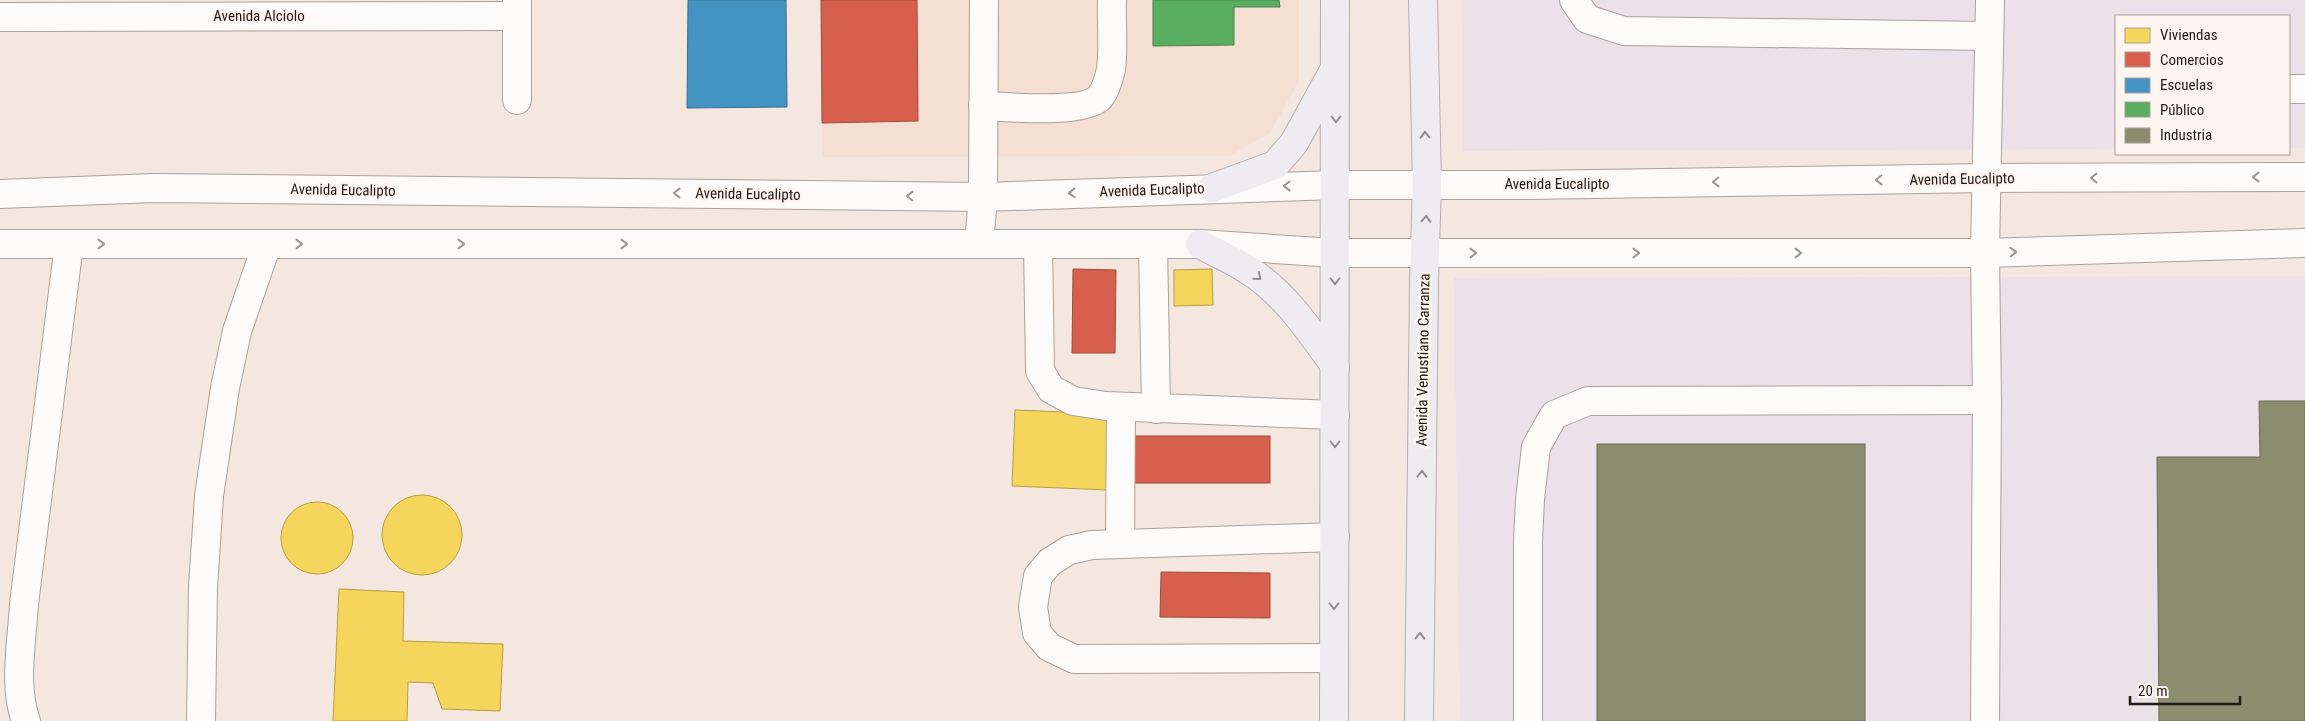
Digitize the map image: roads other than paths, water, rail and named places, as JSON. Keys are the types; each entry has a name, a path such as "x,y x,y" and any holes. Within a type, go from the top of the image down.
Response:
{"main road":[{"path":"1334,721 1335,0"},
{"name":"Avenida Venustiano Carranza","path":"1419,721 1424,253 1427,184 1423,0"},
{"path":"1212,188 1276,164 1294,143 1336,66"},
{"path":"1200,244 1249,270 1279,294 1304,321 1335,366"}],"street":[{"path":"979,244 983,197 984,0"},
{"path":"984,106 1068,108 1085,106 1099,98 1106,87 1111,68 1112,0"},
{"path":"1574,0 1588,19 1624,32 1989,36"},
{"path":"1985,721 1987,400 1985,253 1990,0"},
{"path":"517,8 517,100"},
{"name":"Avenida Alciolo","path":"0,17 517,8"},
{"path":"2290,89 2305,89"},
{"name":"Avenida Eucalipto","path":"0,194 154,188 983,197 1336,185 1526,185 1987,178 2305,177"},
{"path":"0,244 1200,244 1334,253 1985,253 2305,243"},
{"path":"26,721 21,707 24,604 69,244"},
{"path":"201,721 203,587 209,496 225,388 237,331 267,244"},
{"path":"1038,244 1040,371 1051,389 1073,401 1121,407 1334,415"},
{"path":"1153,244 1156,409"},
{"path":"1528,721 1530,499 1536,447 1554,416 1588,402 1987,400"},
{"path":"1120,544 1121,407"},
{"path":"1334,537 1092,545 1069,550 1050,562 1038,576 1033,607 1037,633 1049,647 1074,659 1334,658"}]}
